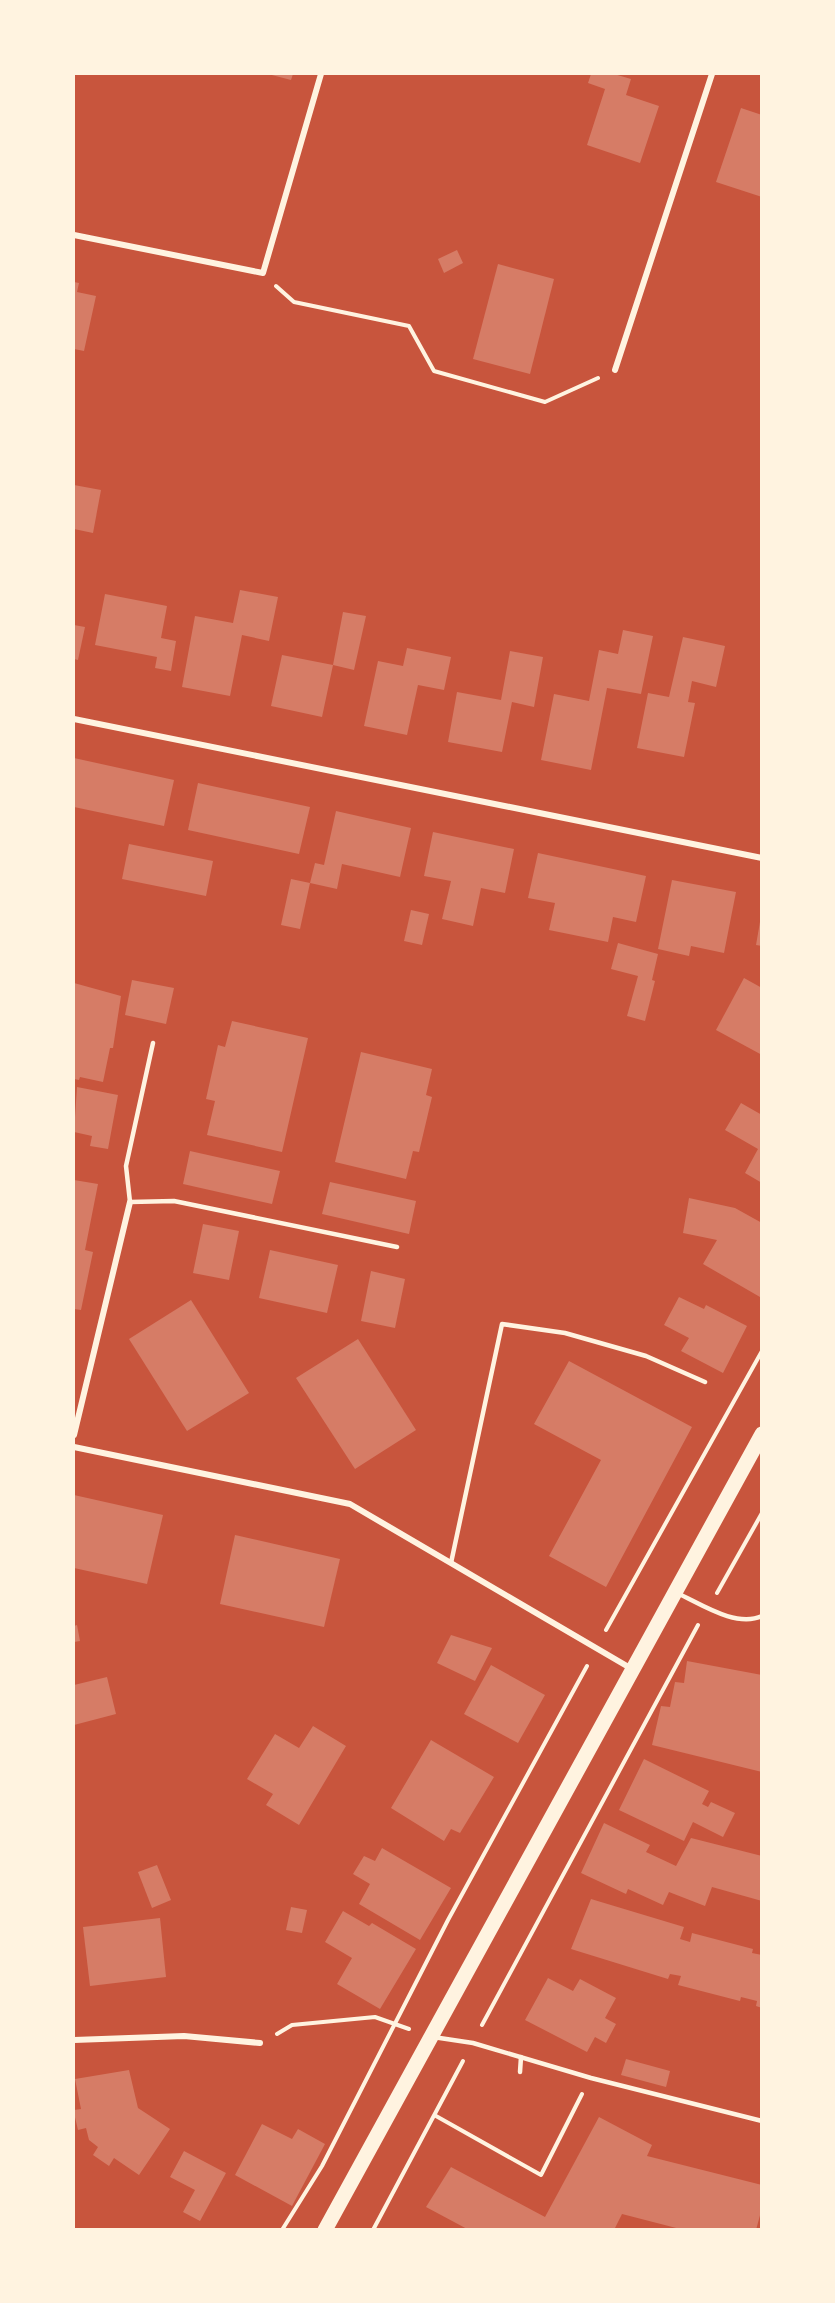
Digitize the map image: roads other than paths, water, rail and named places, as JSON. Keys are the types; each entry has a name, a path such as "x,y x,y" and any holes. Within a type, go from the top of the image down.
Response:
{"main road":[{"path":"325,2229 760,1439"}],"street":[{"path":"74,235 263,273 321,74"},
{"path":"615,370 712,74"},
{"path":"74,719 762,858"},
{"path":"74,1435 130,1202"},
{"path":"74,1447 350,1504 632,1669"},
{"path":"74,2040 184,2036 260,2043"}],"lane":[{"path":"153,1042 126,1166 130,1202 174,1201 397,1247"},
{"path":"451,1563 502,1324 565,1334 646,1356 705,1382"},
{"path":"674,1592 732,1617 753,1620 762,1616"},
{"path":"430,2036 472,2043 591,2078 762,2121"},
{"path":"520,2072 521,2057"}]}
